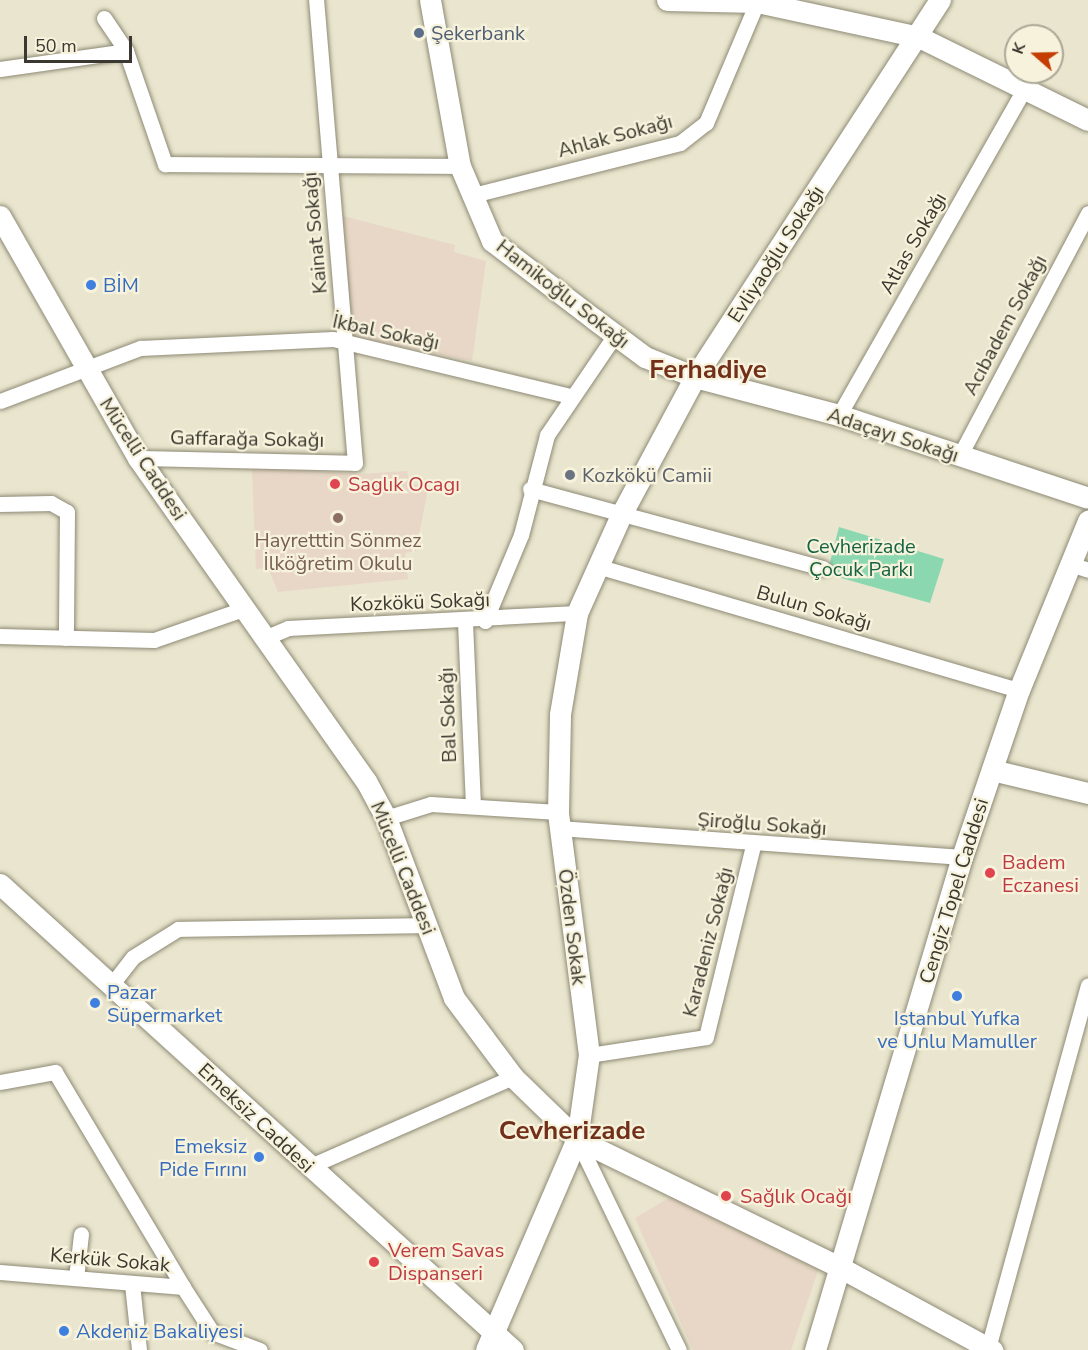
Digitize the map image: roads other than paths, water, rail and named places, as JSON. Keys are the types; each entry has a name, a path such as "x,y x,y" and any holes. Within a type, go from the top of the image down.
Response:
{"main road":[{"name":"Hamikoğlu Sokağı","path":"430,0 460,166 492,241 645,357 695,377"},
{"path":"667,0 758,1 919,37 1023,91 1088,120"},
{"name":"Evliyaoğlu Sokağı","path":"622,513 695,377 919,37 940,0"},
{"name":"Mücelli Caddesi","path":"0,216 138,458 267,637 386,818 454,998 513,1077 577,1139 843,1269 990,1349"},
{"name":"Adaçayı Sokağı","path":"695,377 839,415 959,457 1088,498"},
{"name":"Özden Sokak","path":"490,1342 577,1139 589,1055 559,820 560,714 577,613 622,513"},
{"name":"Cengiz Topel Caddesi","path":"815,1350 843,1269 962,857 1019,690 1079,567 1088,521"},
{"path":"992,770 1088,793"},
{"name":"Emeksiz Caddesi","path":"0,884 112,984 308,1167 490,1342 513,1350"}],"street":[{"name":"Kainat Sokağı","path":"316,0 355,463"},
{"name":"Ahlak Sokağı","path":"472,195 680,143 706,123 758,1"},
{"path":"104,18 126,51 165,165 330,163 460,166"},
{"path":"0,69 126,51"},
{"name":"Atlas Sokağı","path":"839,415 1023,91"},
{"name":"Acıbadem Sokağı","path":"959,457 1088,213"},
{"path":"485,621 521,535 530,489 547,435 615,335"},
{"name":"İkbal Sokağı","path":"0,401 140,348 346,342 572,396"},
{"name":"Gaffarağa Sokağı","path":"138,458 355,463"},
{"path":"530,489 823,568"},
{"path":"0,504 51,503 67,512 66,638"},
{"name":"Bulun Sokağı","path":"597,566 1019,690"},
{"path":"0,636 154,640 246,608"},
{"name":"Kozkökü Sokağı","path":"267,637 288,628 485,621 577,613"},
{"name":"Bal Sokağı","path":"465,622 473,806"},
{"name":"Şiroğlu Sokağı","path":"386,818 431,804 473,806 753,846 962,857"},
{"name":"Karadeniz Sokağı","path":"589,1055 706,1037 753,846"},
{"path":"112,984 133,957 178,929 426,925"},
{"path":"990,1349 1088,986"},
{"path":"0,1082 55,1072 183,1287"},
{"path":"308,1167 513,1077"},
{"path":"577,1139 680,1350"},
{"path":"76,1278 81,1234"},
{"name":"Kerkük Sokak","path":"0,1272 183,1287 212,1332 260,1350"},
{"path":"132,1284 139,1350"}],"place":[{"name":"Şekerbank","path":"419,33"},
{"name":"BİM","path":"91,285"},
{"name":"Kozkökü Camii","path":"570,475"},
{"name":"Saglık Ocagı","path":"335,484"},
{"name":"Hayretttin Sönmez İlköğretim Okulu","path":"338,518"},
{"name":"Badem Eczanesi","path":"990,873"},
{"name":"Istanbul Yufka ve Unlu Mamuller","path":"957,996"},
{"name":"Pazar Süpermarket","path":"95,1003"},
{"name":"Emeksiz Pide Fırını","path":"259,1157"},
{"name":"Sağlık Ocağı","path":"726,1196"},
{"name":"Verem Savas Dispanseri","path":"374,1262"},
{"name":"Akdeniz Bakaliyesi","path":"64,1331"}],"district":[{"name":"Ferhadiye","path":"708,370"},
{"name":"Cevherizade","path":"572,1131"}],"park label":[{"name":"Cevherizade Çocuk Parkı","path":"861,558"}]}
